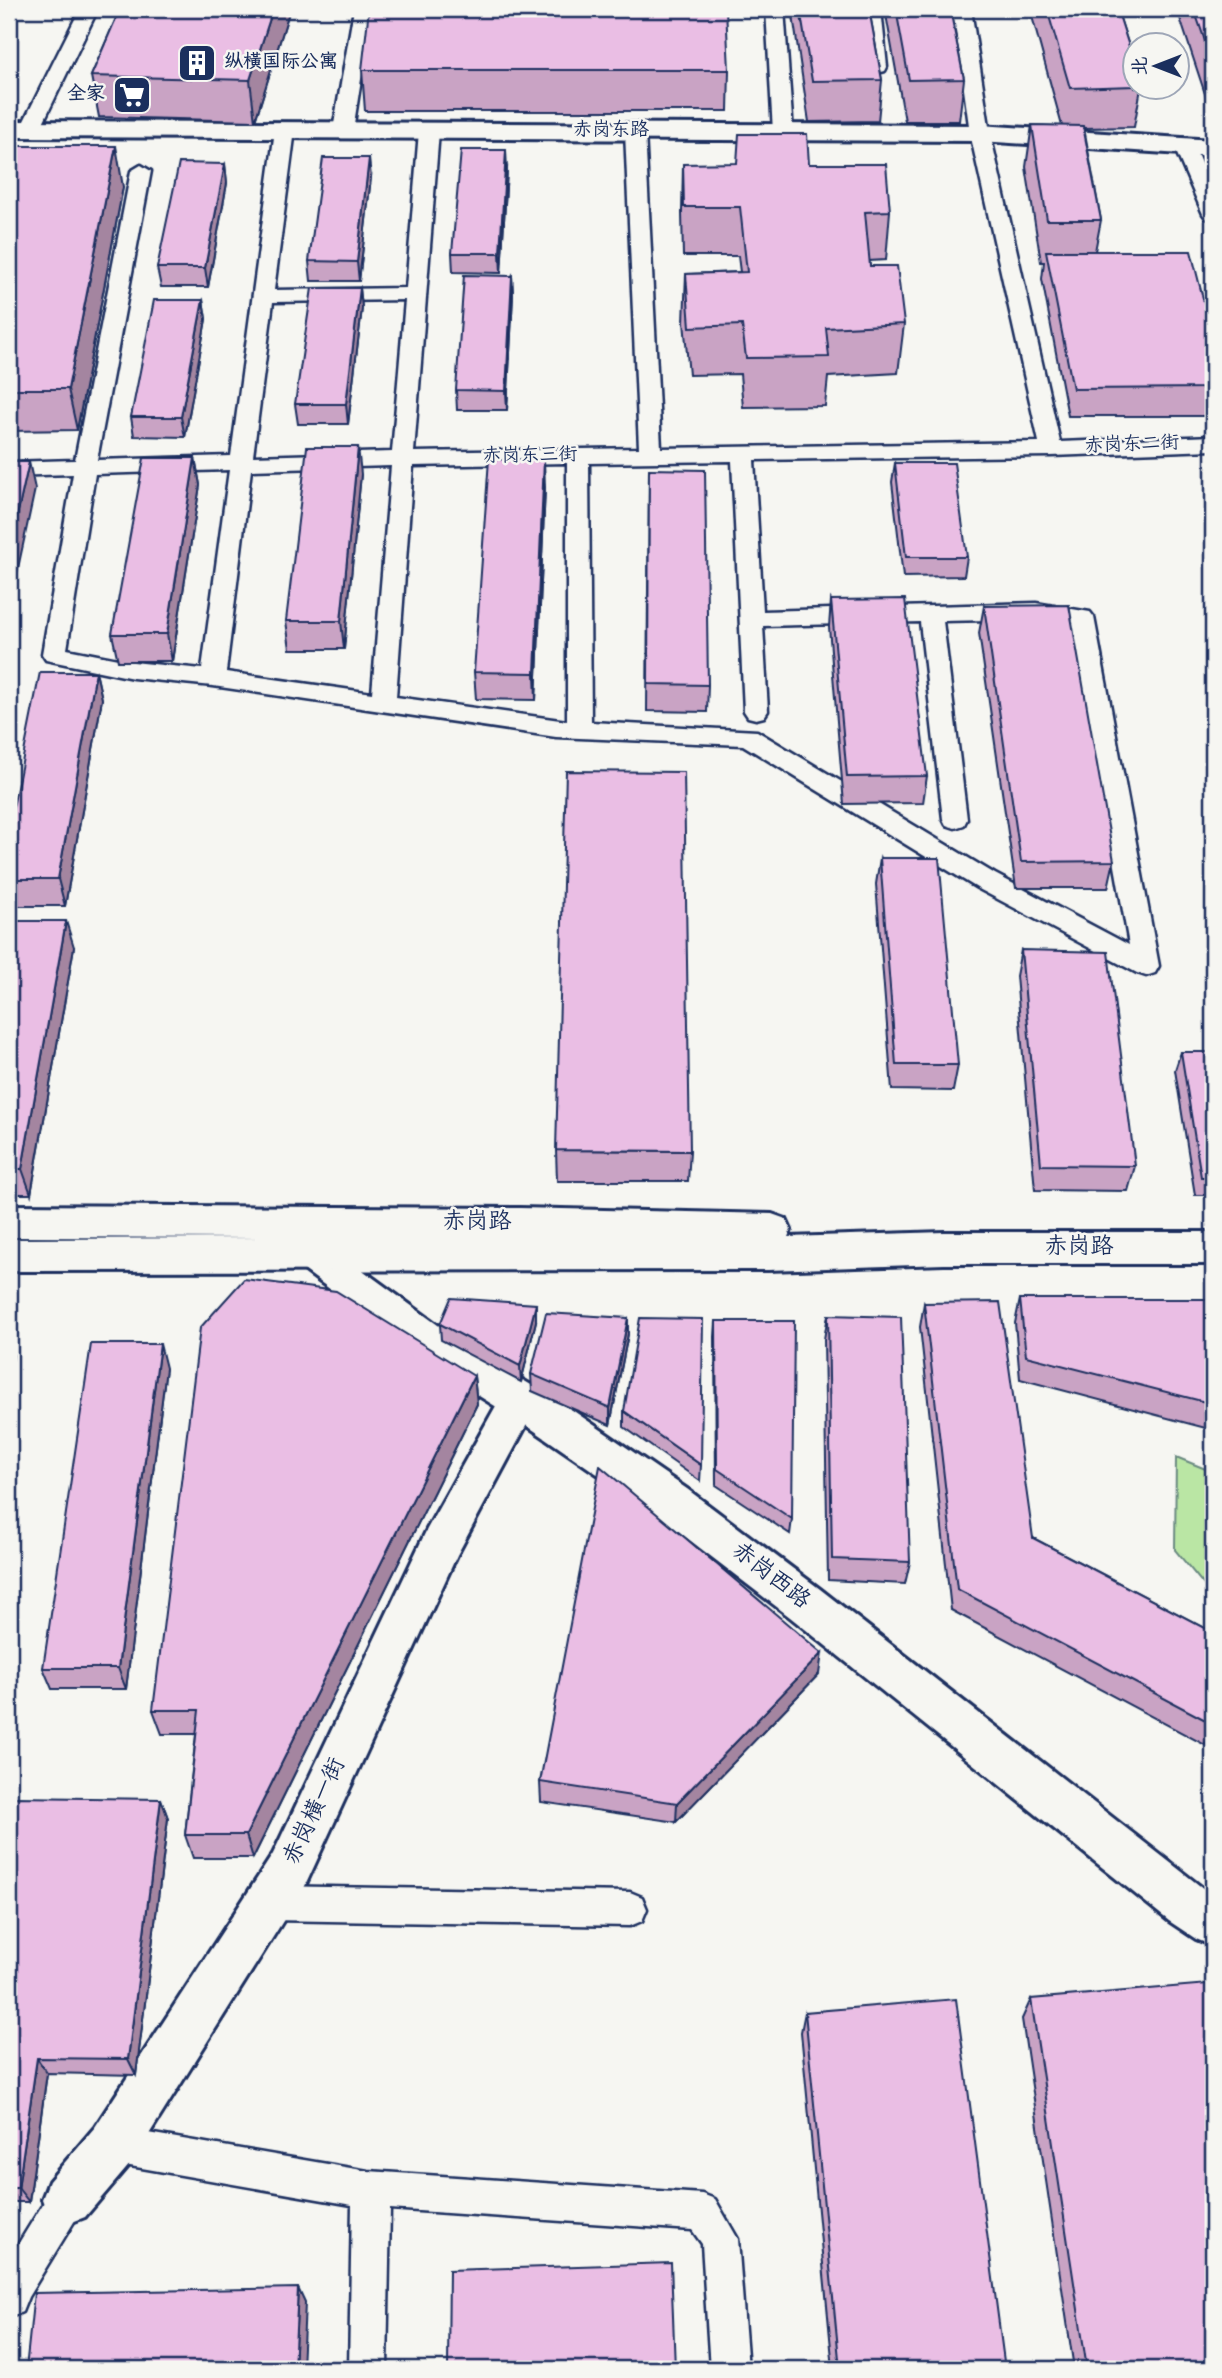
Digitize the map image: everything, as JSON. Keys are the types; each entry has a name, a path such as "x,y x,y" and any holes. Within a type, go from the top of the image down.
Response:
{"street":[{"name":"赤岗东路","path":"19,129 980,133 1213,149"},
{"name":"赤岗路","path":"9,1221 700,1227 834,1235 944,1248"},
{"name":"赤岗路","path":"9,1255 768,1255 944,1248 1213,1248"},
{"name":"赤岗西路","path":"310,1253 461,1364 520,1400 672,1502 805,1603 1186,1905 1213,1923"},
{"name":"赤岗横一街","path":"67,2199 113,2145 289,1870 442,1542 520,1400"}],"lane":[{"path":"19,129 89,9"},
{"path":"343,130 363,9"},
{"path":"775,9 783,132"},
{"path":"872,9 878,67"},
{"path":"962,9 980,133 1052,449"},
{"path":"213,678 285,130"},
{"path":"383,704 429,131"},
{"path":"635,132 650,455"},
{"path":"1185,149 1213,214"},
{"path":"141,171 85,467 54,654 133,670 213,678 579,730 748,737 986,881 1146,966 1082,617 1036,611 751,620"},
{"path":"263,296 417,294"},
{"name":"赤岗东二街","path":"1052,449 1213,443"},
{"name":"赤岗东三街","path":"9,469 404,458 1052,449"},
{"path":"743,454 756,711"},
{"path":"578,456 579,730"},
{"path":"931,614 955,819"},
{"path":"269,1903 630,1909"},
{"path":"113,2145 368,2189 702,2212 720,2239 729,2369"},
{"path":"368,2189 372,2212 368,2369"},
{"path":"9,2299 9,2292 67,2199"}],"green space":[{"path":"1176,1457 1213,1472 1213,1596 1175,1550"}],"building":[{"path":"120,9 273,9 250,80 91,76"},
{"path":"369,9 726,9 729,70 362,70"},
{"path":"800,9 869,9 882,80 812,81"},
{"path":"896,9 950,9 964,79 909,80"},
{"path":"1047,9 1117,9 1124,32 1120,32 1120,86 1070,88"},
{"path":"1194,9 1213,9 1213,64"},
{"path":"1032,125 1083,126 1101,220 1047,220"},
{"path":"739,134 807,134 809,164 886,164 890,211 865,212 870,266 897,266 904,324 826,328 829,357 746,358 742,325 690,327 686,274 747,272 740,207 684,207 683,164 737,163"},
{"path":"9,146 116,146 68,389 9,389"},
{"path":"461,150 506,150 500,253 452,253"},
{"path":"323,158 369,158 357,262 309,261"},
{"path":"179,163 225,164 205,268 157,268"},
{"path":"1046,251 1191,251 1213,338 1213,388 1073,389"},
{"path":"464,275 512,276 506,391 456,390"},
{"path":"312,288 360,288 346,404 295,404"},
{"path":"154,300 203,300 181,417 131,417"},
{"path":"307,447 358,447 341,621 286,621"},
{"path":"144,458 195,458 167,634 112,634"},
{"path":"489,459 544,460 535,673 474,672"},
{"path":"9,462 29,462 9,552"},
{"path":"895,463 954,463 967,557 906,557"},
{"path":"649,469 705,470 708,685 648,684"},
{"path":"905,599 927,776 847,777 831,600"},
{"path":"1069,605 1114,861 1021,862 984,606"},
{"path":"40,672 96,672 58,879 9,879 9,828"},
{"path":"566,771 684,772 690,1151 556,1150"},
{"path":"880,858 939,858 958,1065 896,1065"},
{"path":"9,921 66,921 22,1169 9,1169"},
{"path":"1021,950 1108,952 1135,1166 1041,1165"},
{"path":"1181,1052 1213,1052 1213,1177 1201,1177"},
{"path":"244,1279 336,1291 474,1376 246,1835 185,1835 199,1710 153,1710 200,1328"},
{"path":"451,1298 536,1304 520,1366 440,1324"},
{"path":"1020,1299 1213,1299 1213,1404 1026,1356"},
{"path":"1000,1302 1033,1538 1213,1632 1213,1724 957,1589 924,1303"},
{"path":"546,1313 628,1318 610,1408 531,1374"},
{"path":"828,1315 901,1317 910,1562 832,1559"},
{"path":"640,1318 703,1319 701,1465 624,1411"},
{"path":"716,1321 794,1321 792,1519 717,1469"},
{"path":"91,1344 160,1344 118,1668 43,1668"},
{"path":"600,1466 822,1653 677,1803 540,1782"},
{"path":"15,1797 161,1799 128,2059 37,2058 18,2188 9,2188 9,1832"},
{"path":"1208,1984 1213,2009 1213,2369 1087,2369 1031,1999"},
{"path":"956,1999 1005,2369 840,2369 805,2012"},
{"path":"671,2263 675,2369 448,2369 449,2270"},
{"path":"298,2288 294,2369 26,2369 34,2293"}],"place":[{"name":"纵横国际公寓","path":"197,63"},
{"name":"全家","path":"132,95"}]}
